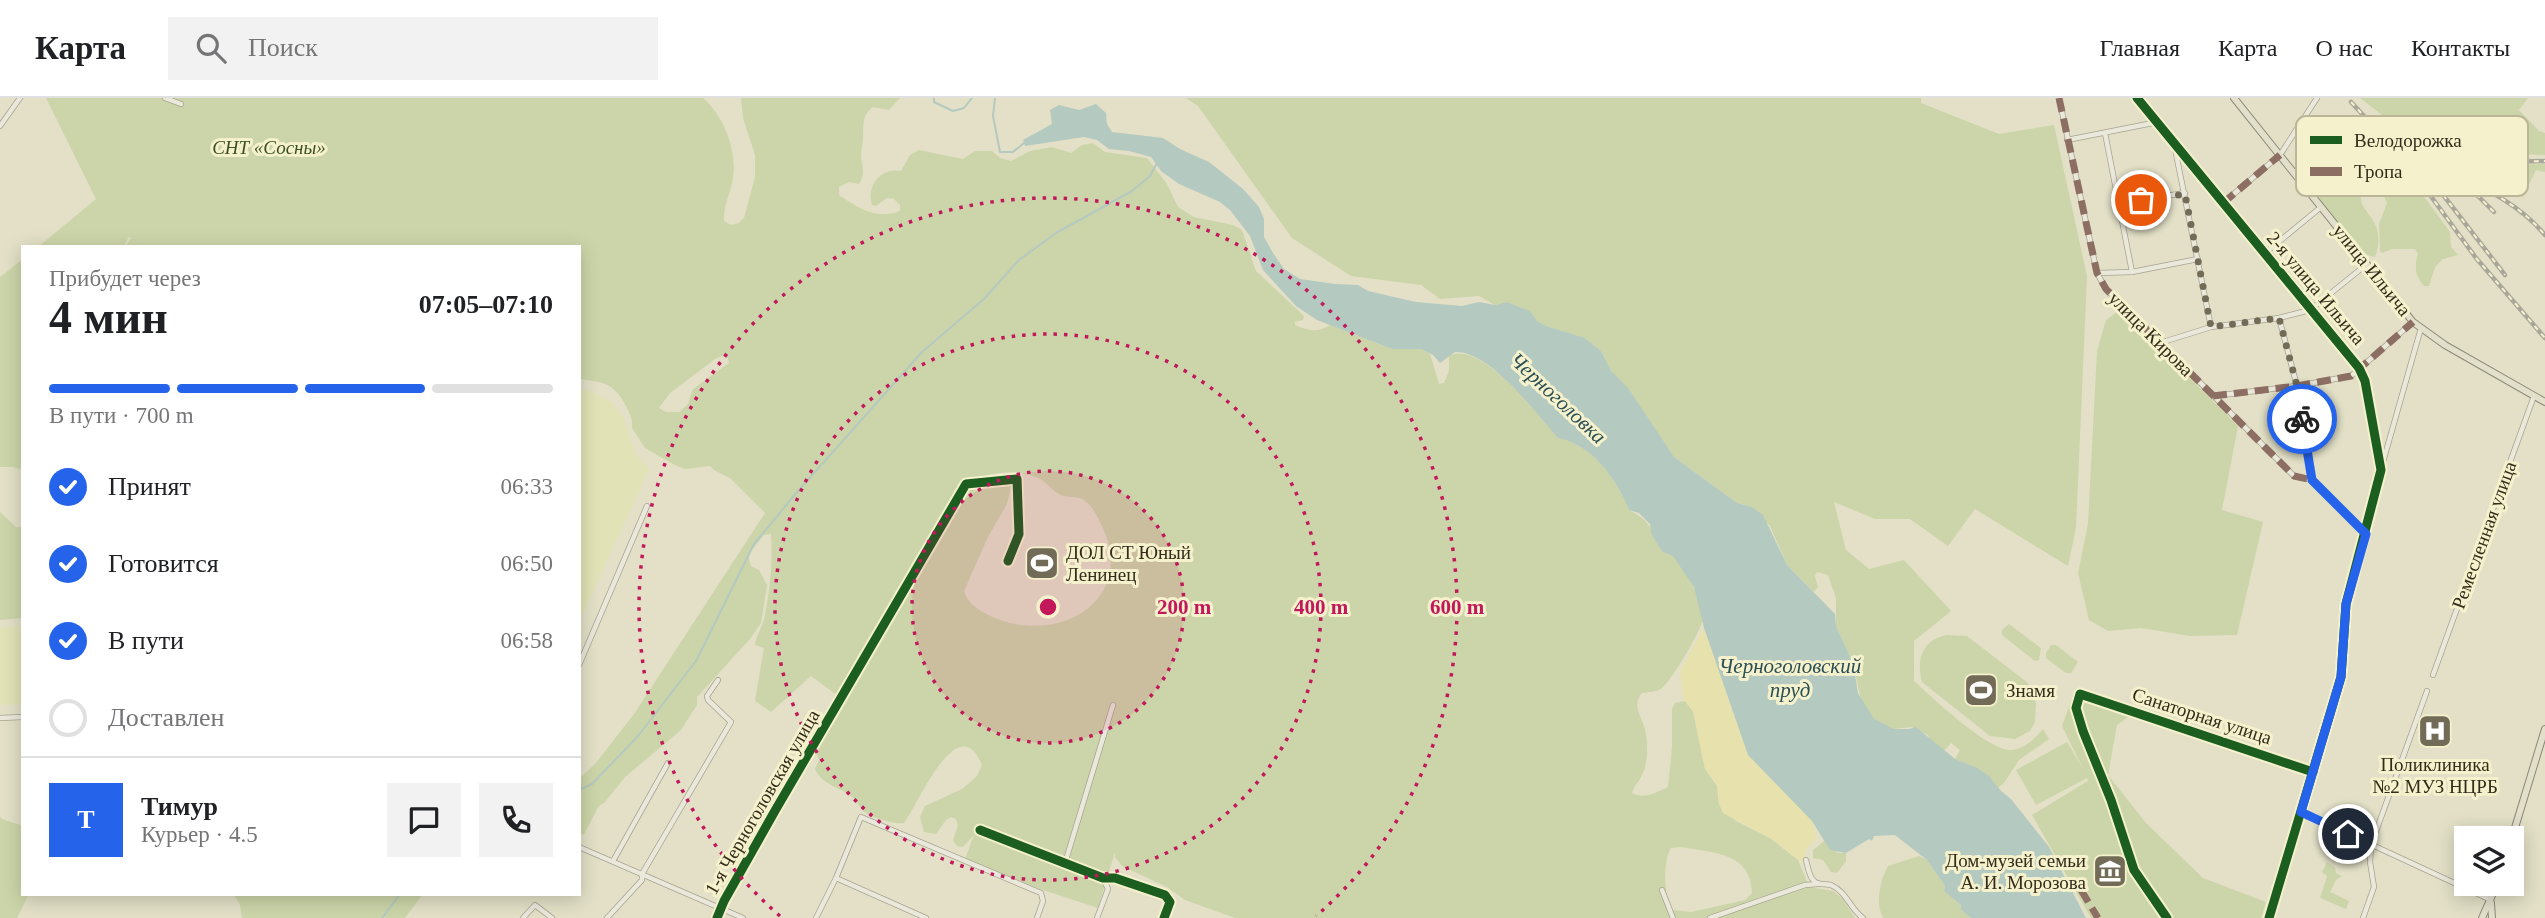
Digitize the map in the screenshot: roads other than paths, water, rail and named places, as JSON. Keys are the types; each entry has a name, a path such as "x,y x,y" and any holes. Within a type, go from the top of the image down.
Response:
{"main road":[{"name":"улица Ильича","path":"2234,98 2296,176"},
{"name":"улица Ильича","path":"2312,196 2413,321 2445,345 2545,402"},
{"path":"2516,826 2545,729"},
{"path":"2482,918 2493,896"},
{"path":"2491,901 2492,918"}],"street":[{"path":"0,127 20,98"},
{"path":"165,98 181,104"},
{"name":"улица Кирова","path":"2059,98 2097,273 2106,289 2294,476 2312,480 2366,534"},
{"path":"2305,116 2317,98"},
{"name":"2-я улица Ильича","path":"2140,99 2264,254 2360,368 2365,381 2381,470 2346,604 2341,677 2269,918"},
{"path":"2067,140 2158,122"},
{"path":"2223,203 2280,155 2296,130"},
{"path":"2105,133 2132,272"},
{"path":"2174,143 2211,327"},
{"path":"2120,203 2185,194"},
{"path":"2264,254 2320,207"},
{"path":"2097,273 2132,272 2198,259"},
{"path":"2160,343 2211,327 2279,318 2310,310 2368,263"},
{"path":"2279,318 2297,386 2312,480"},
{"path":"2213,396 2297,386 2351,376 2413,321"},
{"path":"2381,470 2421,328"},
{"name":"Ремесленная улица","path":"2433,675 2534,396"},
{"name":"1-я Черноголовская улица","path":"718,918 797,772 967,484 1017,480 1019,534 1008,561"},
{"path":"581,660 648,506"},
{"path":"607,918 642,880 642,874 731,722 708,700 707,696 718,680"},
{"path":"2363,918 2374,887 2370,862 2371,845 2427,691"},
{"name":"Санаторная улица","path":"2167,918 2134,870 2111,800 2083,731 2076,708 2080,694 2314,772"},
{"path":"1065,863 1113,705"},
{"path":"0,718 21,716"},
{"path":"613,861 668,763"},
{"path":"792,767 797,772"},
{"path":"2301,812 2491,901"},
{"path":"816,918 861,817 1041,893 1043,901 1037,918"},
{"path":"980,830 1102,878 1115,878 1165,895 1170,902 1164,918"},
{"path":"581,848 743,918"},
{"path":"1806,860 1812,879 1818,884"},
{"path":"836,878 926,918"},
{"path":"1097,918 1108,889 1102,878"},
{"path":"1710,918 1805,885 1818,884 1830,884 1846,896 1857,914 1863,918"},
{"path":"1662,890 1673,918"},
{"path":"523,918 535,905 552,918"}],"water":[{"name":"Черноголовский пруд","path":"1096,104 1106,113 1107,124 1112,132 1163,138 1209,162 1243,189 1259,207 1264,219 1264,237 1273,253 1284,269 1300,279 1358,285 1368,291 1416,302 1462,306 1479,302 1495,305 1507,302 1530,311 1537,321 1546,326 1585,338 1601,351 1611,371 1628,388 1674,457 1737,503 1752,507 1763,515 1787,565 1835,614 1836,626 1853,663 1858,693 1874,719 1894,729 1916,727 1955,759 1989,776 2049,847 2086,918 1971,918 1961,910 1961,905 1944,891 1945,886 1927,860 1895,835 1874,836 1872,841 1869,839 1846,853 1830,850 1812,821 1748,755 1704,628 1694,587 1673,556 1659,547 1651,533 1650,524 1639,513 1629,510 1610,475 1592,455 1581,447 1558,438 1511,385 1482,361 1468,354 1455,352 1440,363 1433,355 1421,349 1392,349 1317,320 1296,306 1263,270 1250,236 1230,210 1220,202 1179,184 1161,171 1151,157 1109,149 1097,140 1084,137 1025,146 1023,140 1052,124 1050,110 1059,105 1079,110"}],"waterway":[{"name":"Черноголовка","path":"934,98 934,102 953,111 964,108 972,98"},
{"name":"Черноголовка","path":"995,98 993,116 1000,152 1013,152 1024,143"},
{"path":"581,789 592,784 638,736 696,661 754,544 922,352 984,299 1019,260 1056,233 1132,191 1150,176 1157,163"},
{"path":"382,918 398,896"}],"railway":[{"path":"2351,102 2364,116"},
{"path":"2528,161 2545,161"},
{"path":"2431,196 2476,258 2545,338"},
{"path":"2444,196 2505,275"},
{"path":"2478,196 2494,212"},
{"path":"2497,196 2516,208 2545,235"}],"place":[{"name":"ДОЛ СТ Юный Ленинец","path":"1042,563"},
{"name":"Знамя","path":"1981,690"},
{"name":"Поликлиника №2 МУЗ НЦРБ","path":"2435,731"},
{"name":"Дом-музей семьи А. И. Морозова","path":"2110,871"}],"park label":[{"name":"СНТ «Сосны»","path":"269,147"}]}
